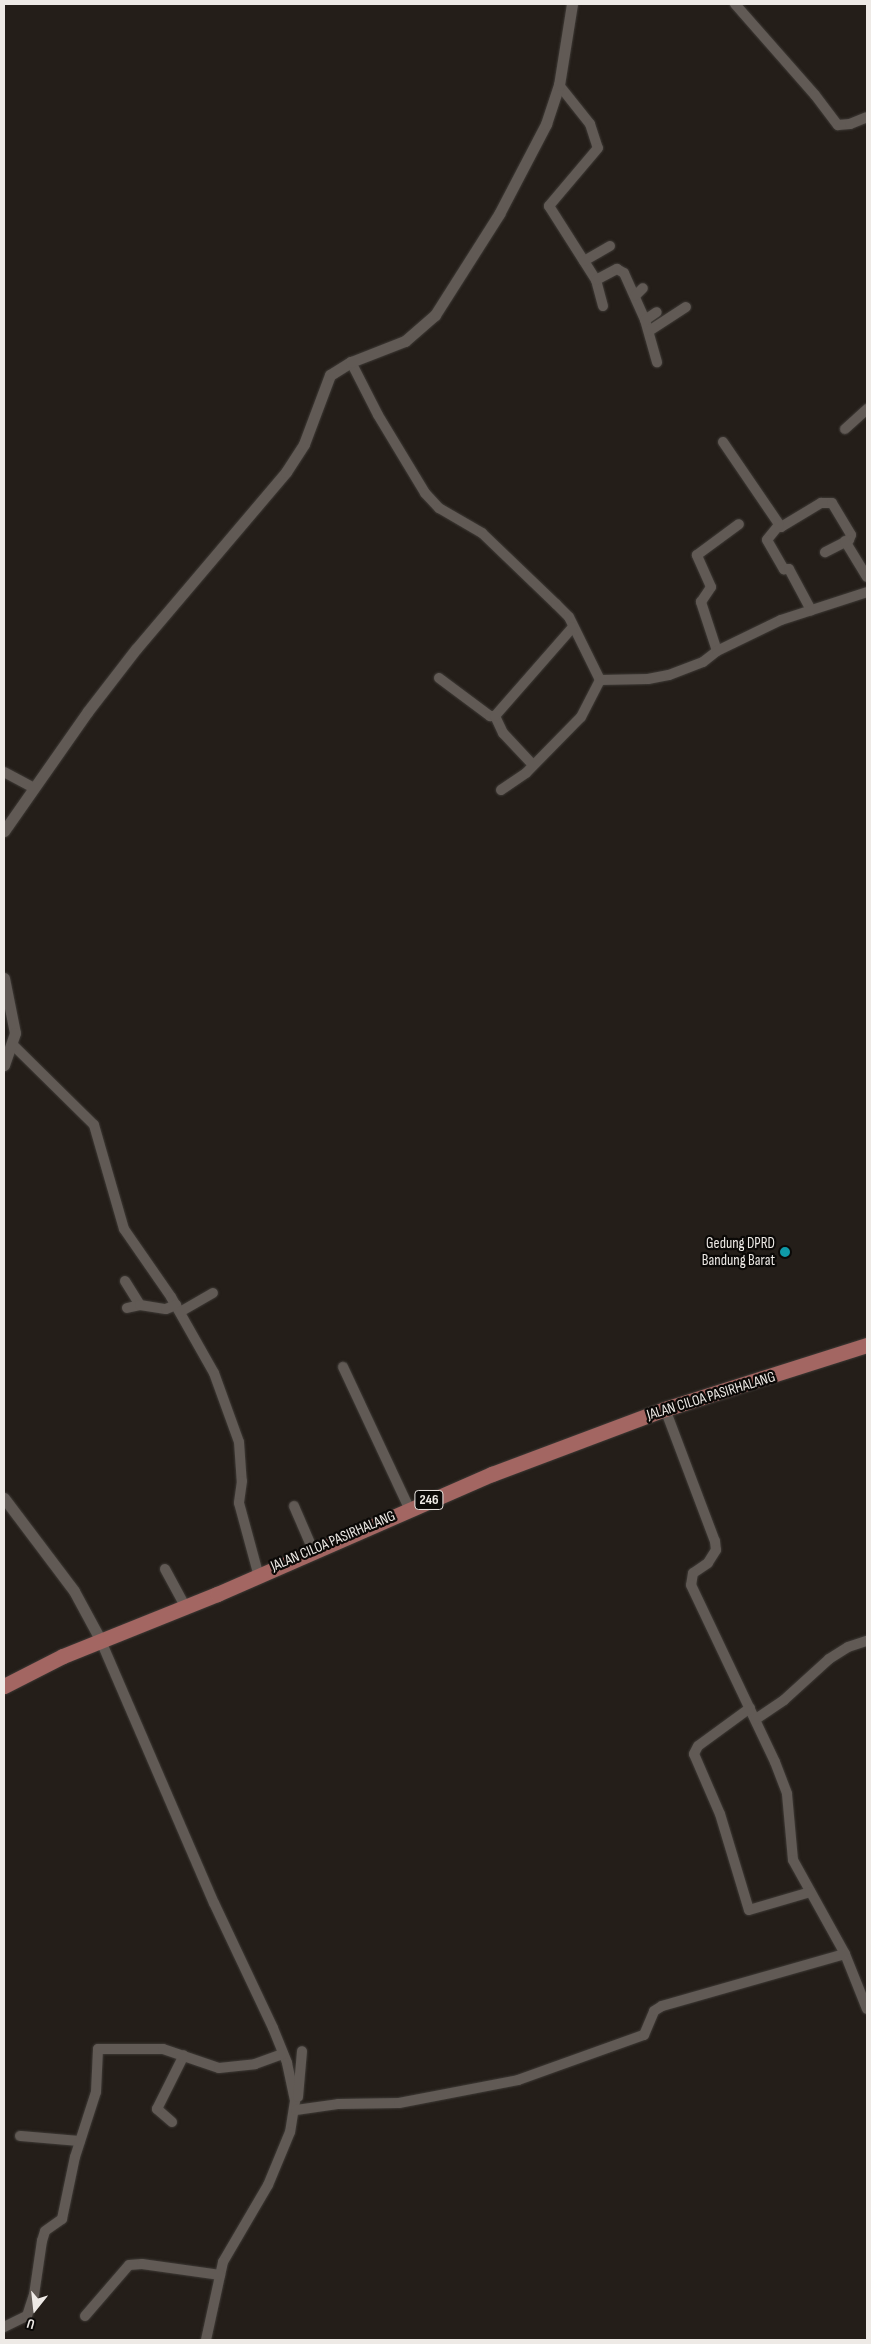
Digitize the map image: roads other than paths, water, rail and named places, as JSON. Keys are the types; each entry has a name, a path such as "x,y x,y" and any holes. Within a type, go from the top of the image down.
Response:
{"main road":[{"name":"JALAN CILOA PASIRHALANG","path":"4,1686 101,1641 410,1508 665,1409 867,1345"}],"street":[{"path":"4,831 88,711 181,593 286,472 304,444 326,383 335,371 351,362 405,341 435,315 499,214 540,136 560,85 572,4"},
{"path":"735,4 815,95 838,125 850,124 867,117"},
{"path":"560,85 590,124 598,148 549,206 596,280 603,306"},
{"path":"584,261 610,246"},
{"path":"596,280 620,269 635,296 645,320 657,362"},
{"path":"635,296 643,288"},
{"path":"648,331 686,307"},
{"path":"645,320 657,312"},
{"path":"351,362 378,415 425,492 439,508 487,538 556,604 573,627 600,680"},
{"path":"845,429 867,410"},
{"path":"723,442 779,525 783,527 821,503 829,501 850,532 845,541 825,552"},
{"path":"717,651 701,602 711,587 697,555 739,524"},
{"path":"779,525 767,540 784,569 790,569 811,610"},
{"path":"845,541 867,577"},
{"path":"600,680 656,678 703,662 717,651 752,632 867,592"},
{"path":"495,716 573,627"},
{"path":"439,678 490,716 495,716"},
{"path":"501,790 533,765 581,717 600,680"},
{"path":"495,716 503,733 533,765"},
{"path":"4,772 34,788"},
{"path":"4,978 14,1015 12,1044 4,1065"},
{"path":"12,1044 94,1125 124,1229 178,1309 214,1373 239,1442 242,1481 239,1503 258,1573"},
{"path":"125,1281 140,1305"},
{"path":"127,1308 140,1305 158,1310 178,1309 213,1293"},
{"path":"343,1367 399,1492 410,1508"},
{"path":"665,1409 715,1541 716,1550 708,1563 693,1573 690,1586 756,1719 787,1794 790,1847 810,1892 845,1954 867,2010"},
{"path":"4,1498 74,1591 101,1641 174,1814 283,2054 295,2105"},
{"path":"294,1506 313,1550"},
{"path":"165,1569 185,1606"},
{"path":"756,1719 784,1700 829,1659 848,1647 867,1641"},
{"path":"750,1708 698,1746 694,1754 720,1814 749,1910 810,1892"},
{"path":"295,2105 399,2103 518,2080 644,2035 654,2011 662,2006 845,1954"},
{"path":"4,2326 23,2320 30,2309 42,2241 46,2231 62,2219 80,2141 96,2092 98,2049 146,2047 184,2055 206,2066 227,2068 283,2054"},
{"path":"206,2340 225,2258 268,2185 295,2105 302,2051"},
{"path":"172,2122 158,2109 184,2055"},
{"path":"20,2136 80,2141"},
{"path":"85,2316 130,2266 142,2264 220,2276"}],"place":[{"name":"Gedung DPRD Bandung Barat","path":"785,1252"}]}
